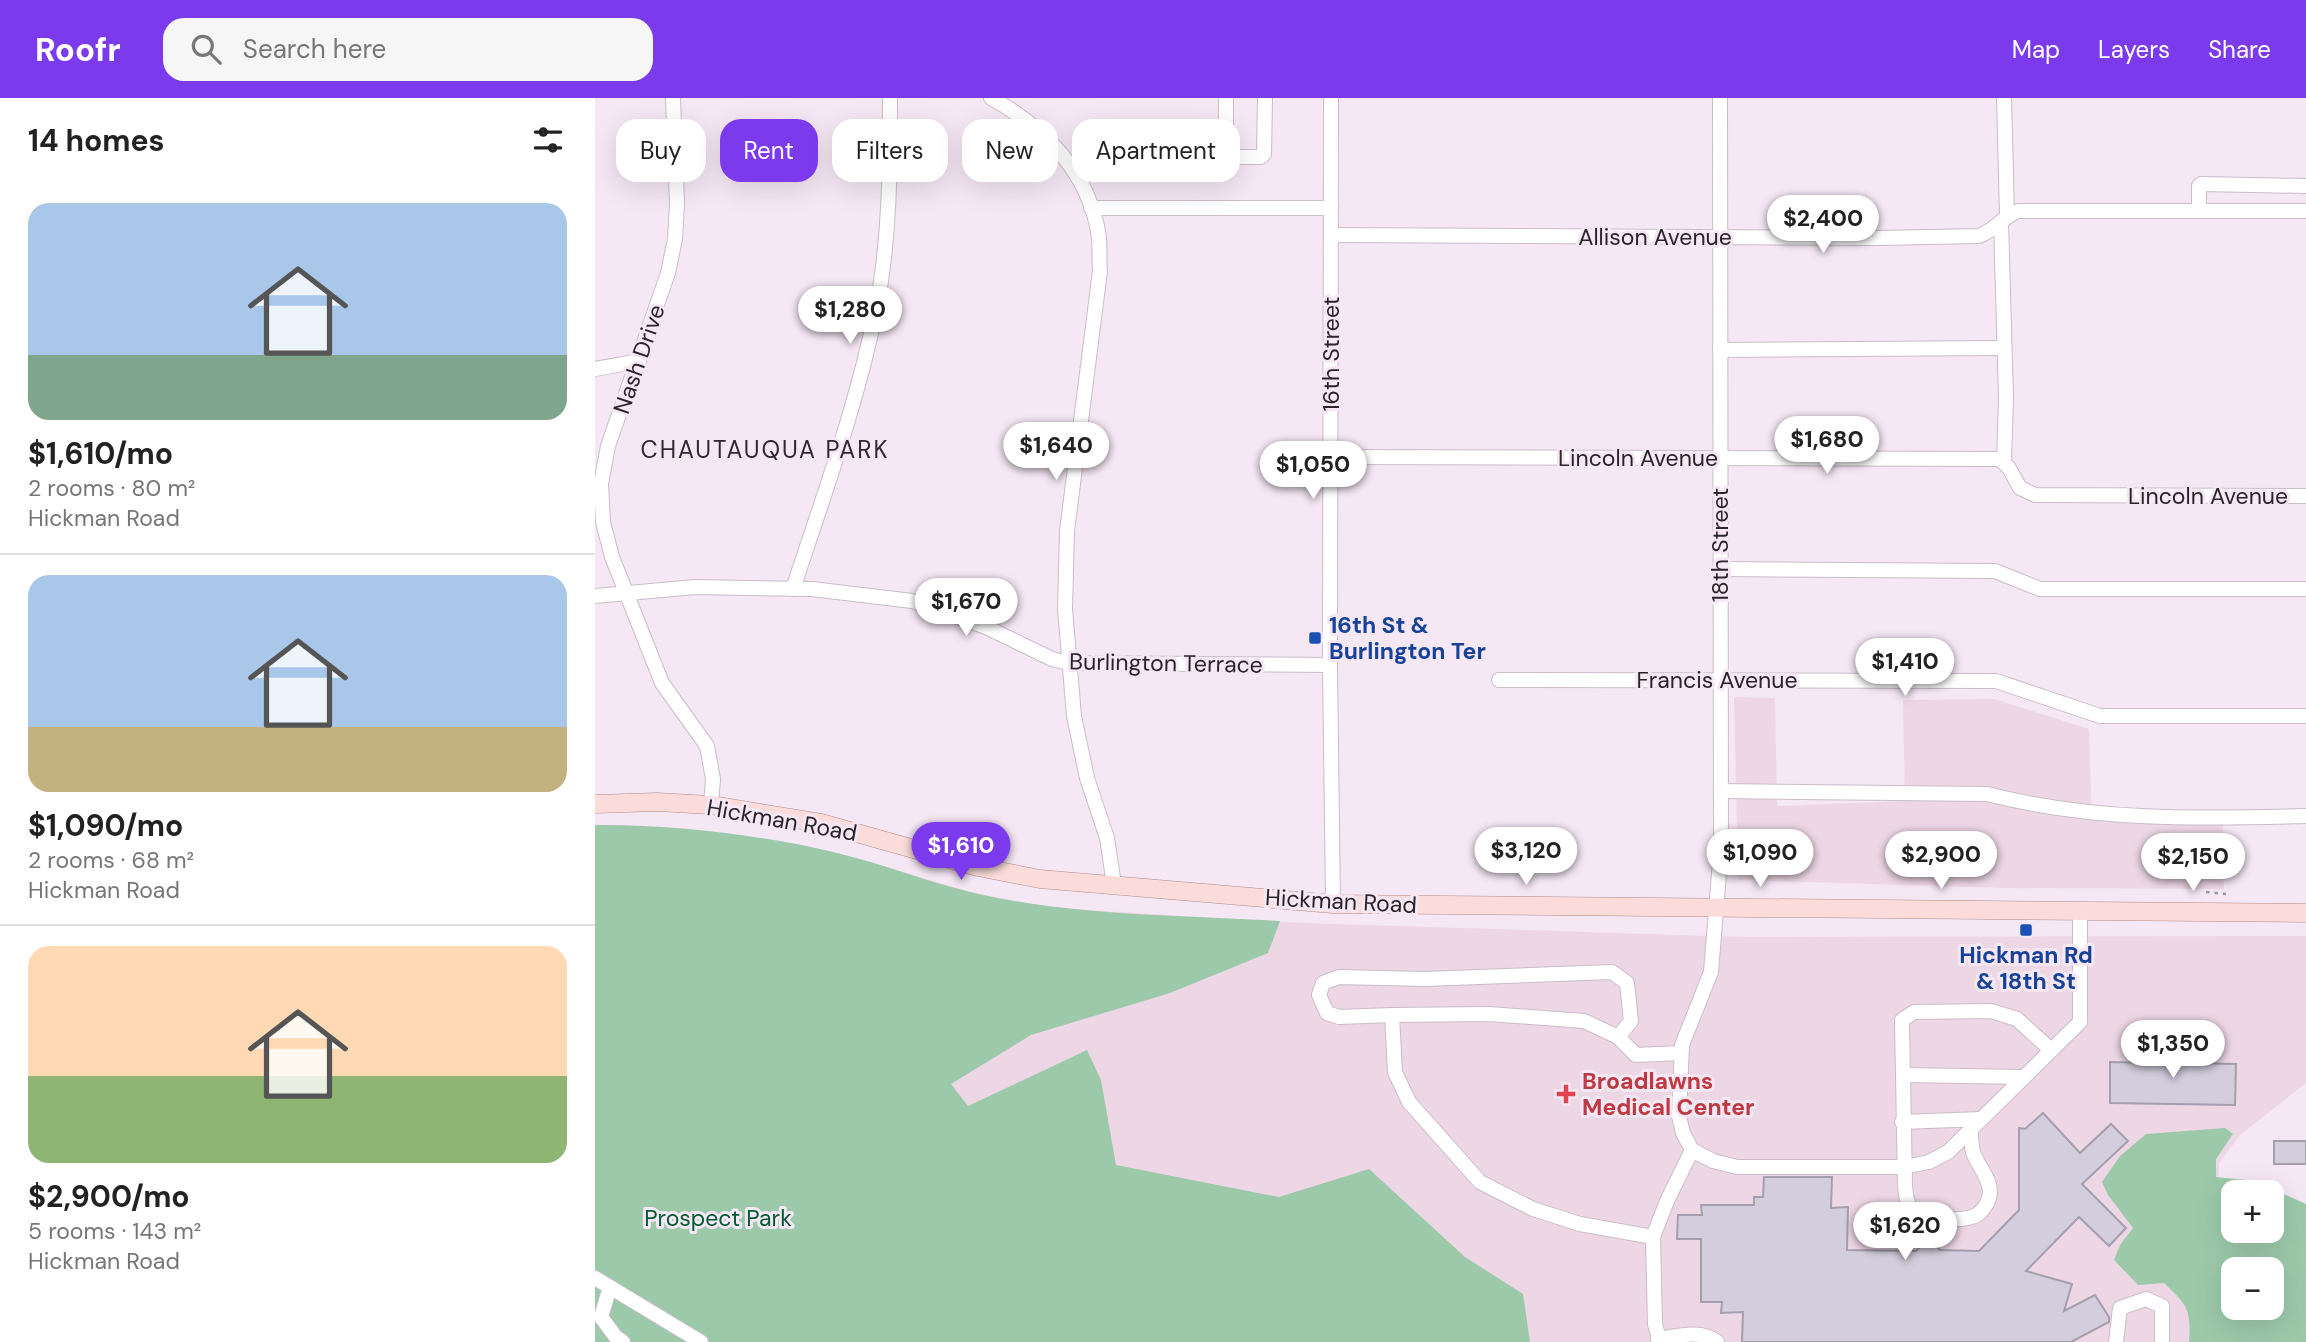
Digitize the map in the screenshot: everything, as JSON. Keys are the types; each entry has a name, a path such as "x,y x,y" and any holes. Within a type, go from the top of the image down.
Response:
{"main road":[{"name":"Hickman Road","path":"595,804 657,802 711,805 821,823 978,867 1040,879 1333,904 2306,912"}],"street":[{"name":"Nash Drive","path":"673,98 677,204 675,239 668,273 608,446 601,484 603,522 612,557 662,683 706,746 713,779 711,805"},
{"path":"793,589 857,390 877,307 887,224 890,98"},
{"path":"991,98 1017,112 1049,139 1066,160 1084,189 1099,238 1100,271 1067,531 1065,609 1074,716 1087,778 1107,838 1114,885"},
{"path":"1226,98 1227,156 1261,157 1265,150 1265,98"},
{"name":"16th Street","path":"1331,98 1330,665 1333,904"},
{"name":"18th Street","path":"1692,1150 1683,1133 1679,1116 1681,1053 1711,972 1721,849 1720,98"},
{"path":"2004,98 2004,463"},
{"path":"2199,211 2201,184 2306,186"},
{"path":"1091,208 1331,208"},
{"name":"Allison Avenue","path":"1331,235 1979,236 1994,230 2004,219 2018,211 2306,211"},
{"path":"1720,350 2004,348"},
{"path":"595,369 639,361"},
{"name":"Lincoln Avenue","path":"1331,457 2000,459 2009,468 2019,488 2035,495 2306,496"},
{"path":"1720,569 1995,571 2041,589 2306,589"},
{"name":"Burlington Terrace","path":"595,596 695,587 793,589 912,601 986,627 1052,659 1068,663 1330,665"},
{"name":"Francis Avenue","path":"1499,680 1996,681 2100,716 2306,716"},
{"path":"1721,792 1987,794 2030,805 2181,819 2306,816"},
{"path":"1717,1342 1710,1336 1680,1335 1659,1340 1654,1306 1653,1237 1692,1150 1713,1161 1737,1167 1905,1167 1929,1162 1948,1152 2080,1022 2080,912"},
{"path":"1618,1037 1631,1021 1627,983 1612,972 1425,979 1339,977 1323,983 1319,995 1327,1013 1339,1017 1489,1014 1584,1021 1618,1037 1636,1055 1681,1053"},
{"path":"1976,1124 1972,1151 1990,1191 1986,1206 1976,1215 1949,1219 1927,1217 1913,1210 1907,1201 1902,1122 1902,1020 1914,1012 1991,1011 2017,1019 2051,1050"},
{"path":"1392,1015 1395,1072 1409,1102 1480,1182 1533,1209 1580,1224 1653,1237"},
{"path":"1903,1075 2024,1077"},
{"path":"1902,1122 1976,1124"},
{"path":"595,1278 701,1342"},
{"path":"610,1287 598,1319 623,1342"},
{"path":"2116,1342 2120,1308 2146,1299 2162,1306 2162,1342"}],"path":[{"path":"2206,892 2226,894"}],"shaded area":[{"path":"1734,697 1775,698 1777,806 1905,801 1903,700 1994,699 2089,729 2092,820 2137,824 2223,825 2224,889 2005,888 1738,880"},
{"name":"Broadlawns Medical Center","path":"837,853 974,893 1055,908 1303,923 1745,937 2306,936 2306,1083 2240,1135 2219,1163 2215,1342 843,1342 818,898"}],"green space":[{"name":"Prospect Park","path":"595,825 685,829 779,841 854,857 940,884 1012,901 1126,913 1280,921 1268,953 1170,993 1031,1035 951,1084 968,1106 1087,1050 1101,1080 1116,1165 1279,1197 1369,1169 1465,1257 1523,1294 1530,1342 595,1342"},
{"path":"2225,1128 2233,1134 2216,1159 2216,1177 2245,1180 2221,1180 2221,1243 2284,1243 2284,1194 2306,1204 2306,1342 2189,1342 2188,1315 2178,1297 2164,1283 2138,1285 2114,1260 2120,1245 2133,1228 2108,1195 2102,1182 2120,1156 2146,1134"}],"building":[{"path":"2166,1043 2179,1043 2179,1047 2190,1047 2190,1063 2236,1064 2235,1105 2110,1103 2110,1062 2156,1063 2156,1047 2166,1047"},
{"path":"2043,1113 2080,1153 2111,1124 2128,1141 2082,1184 2126,1228 2109,1246 2079,1217 2026,1271 2072,1284 2064,1311 2095,1295 2109,1317 2109,1322 2071,1342 1742,1342 1743,1312 1721,1313 1722,1302 1701,1302 1701,1239 1677,1239 1678,1215 1702,1215 1701,1205 1754,1205 1754,1197 1763,1197 1764,1177 1832,1177 1831,1208 1848,1207 1847,1250 1916,1251 1928,1239 1940,1250 1979,1251 2019,1210 2019,1128 2025,1129"},
{"path":"2274,1141 2306,1141 2306,1164 2274,1164"}],"place":[{"name":"16th St & Burlington Ter","path":"1315,638"},
{"name":"Hickman Rd & 18th St","path":"2026,930"},
{"name":"Broadlawns Medical Center","path":"1566,1094"}],"district":[{"name":"CHAUTAUQUA PARK","path":"765,449"}]}
